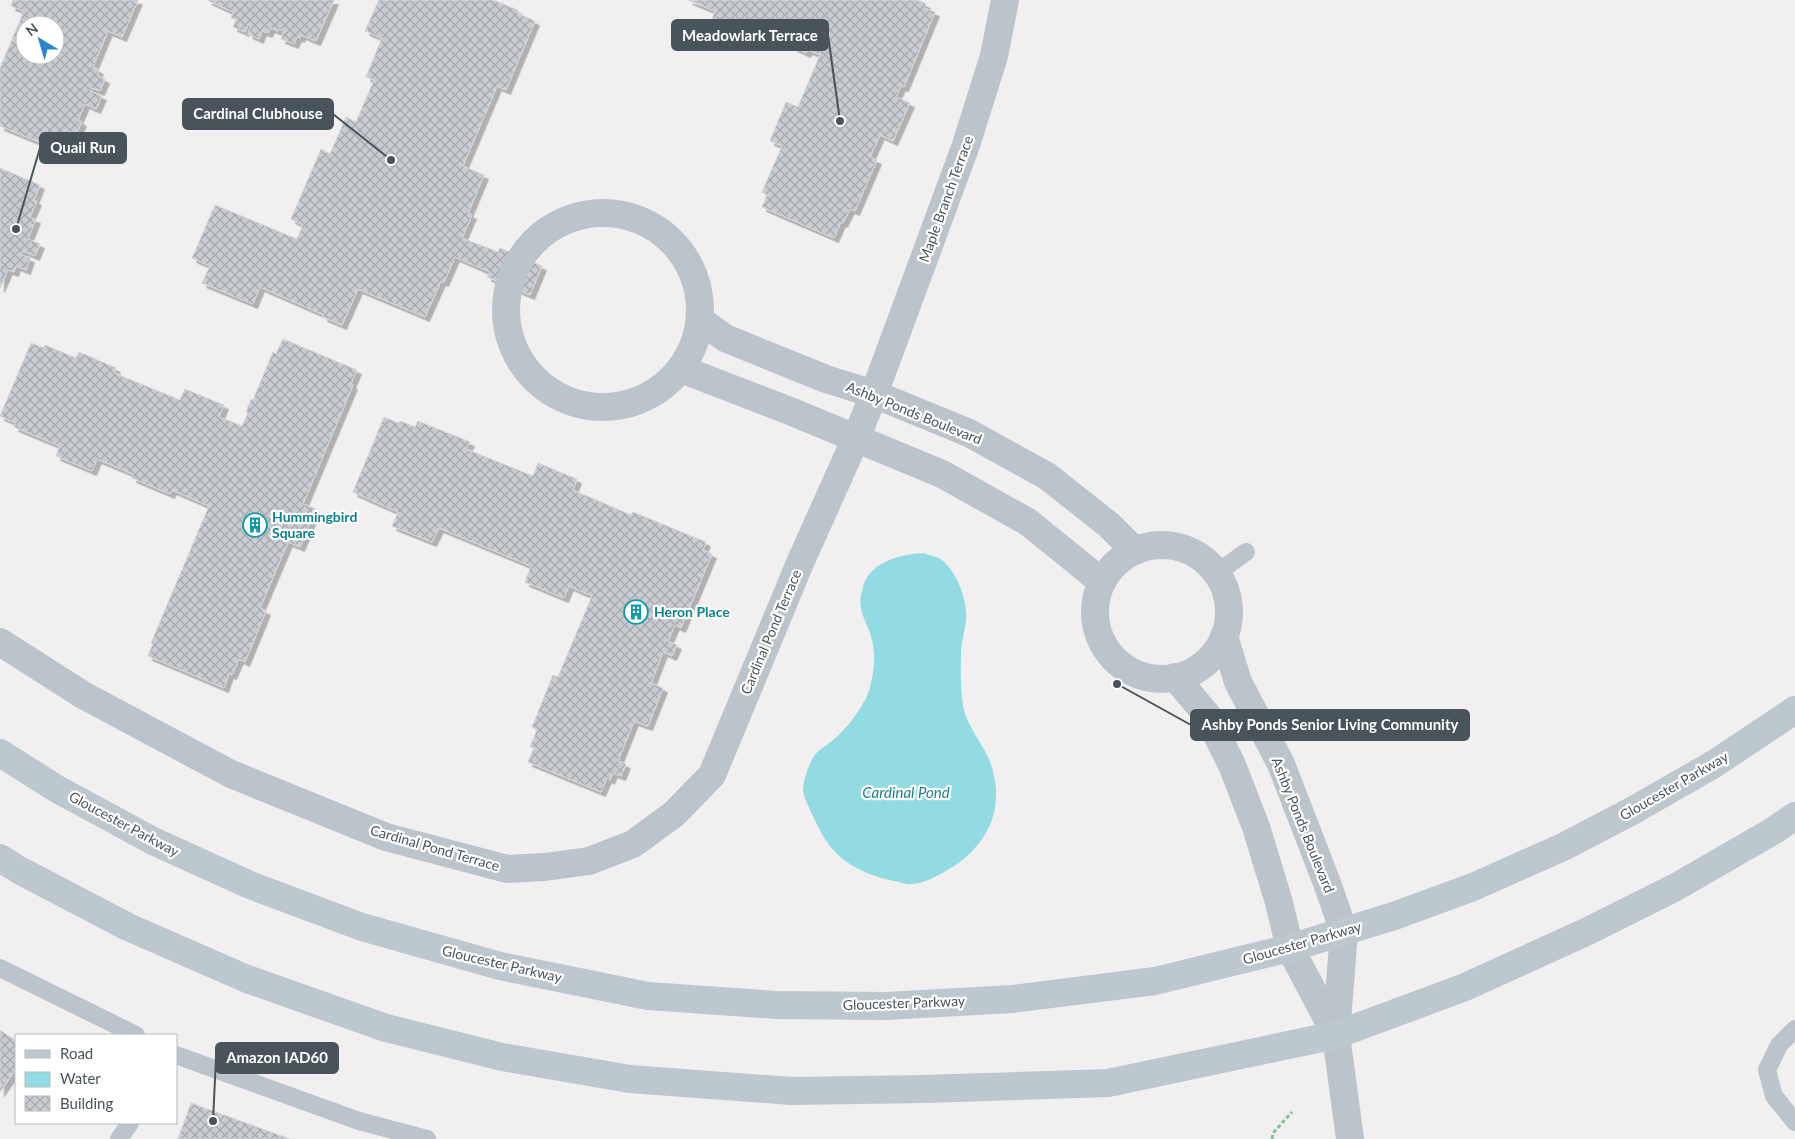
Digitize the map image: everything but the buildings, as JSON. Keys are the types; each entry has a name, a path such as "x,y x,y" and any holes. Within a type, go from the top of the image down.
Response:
{"main road":[{"name":"Gloucester Parkway","path":"0,753 58,789 154,841 250,885 362,927 500,966 648,996 776,1005 886,1006 1012,999 1154,981 1290,948 1394,916 1473,887 1563,847 1632,811 1714,764 1795,710"},
{"path":"0,858 19,870 128,927 247,979 386,1028 502,1057 630,1079 792,1091 1108,1083 1336,1035 1465,987 1586,932 1676,887 1773,831 1795,816"}],"street":[{"name":"Maple Branch Terrace","path":"874,394 966,145 994,56 1005,0"},
{"path":"594,212 623,214 652,224 675,243 691,266 700,292 700,320 694,346 681,369 660,390 633,403 603,408 574,404 547,391 526,370 511,344 505,315 508,285 520,258 539,236 564,220 594,212"},
{"name":"Ashby Ponds Boulevard","path":"700,320 725,338 826,379 874,394 969,433 1047,476 1108,526 1135,551"},
{"path":"681,369 942,474 1028,522 1102,582"},
{"name":"Cardinal Pond Terrace","path":"0,642 83,695 231,774 386,837 507,869 545,867 589,861 633,844 674,814 712,775 800,563 874,394"},
{"name":"Ashby Ponds Boulevard","path":"1162,545 1192,552 1206,561 1217,573 1229,604 1229,620 1224,636 1216,651 1205,663 1191,672 1175,677 1145,677 1131,672 1108,652 1101,640 1096,625 1096,603 1102,582 1116,564 1135,551 1148,546 1162,545"},
{"name":"Ashby Ponds Boulevard","path":"1224,636 1238,682 1281,764 1344,932"},
{"path":"1175,677 1207,715 1232,766 1256,826 1278,899 1290,948 1336,1035"},
{"path":"1344,932 1336,1035 1350,1139"}],"lane":[{"path":"1217,573 1246,552"},
{"path":"0,968 134,1034"},
{"path":"1795,1029 1779,1045 1767,1070 1774,1096 1795,1122"},
{"path":"178,1056 359,1121 427,1139"},
{"path":"119,1139 129,1124"}],"path":[{"path":"1272,1139 1273,1133 1292,1112"}],"water":[{"name":"Cardinal Pond","path":"923,553 939,558 945,563 956,577 963,594 966,624 961,650 963,706 968,722 986,752 992,768 996,785 996,801 988,829 970,853 937,876 920,883 908,884 866,872 851,865 837,854 820,830 806,802 803,789 807,772 814,756 850,723 868,694 873,670 874,652 870,633 860,605 865,580 877,567 891,559"}],"place":[{"name":"Meadowlark Terrace","path":"840,121"},
{"name":"Cardinal Clubhouse","path":"391,160"},
{"name":"Quail Run","path":"16,229"},
{"name":"Hummingbird Square","path":"255,525"},
{"name":"Heron Place","path":"636,612"},
{"name":"Ashby Ponds Senior Living Community","path":"1117,684"},
{"name":"Amazon IAD60","path":"213,1121"}]}
